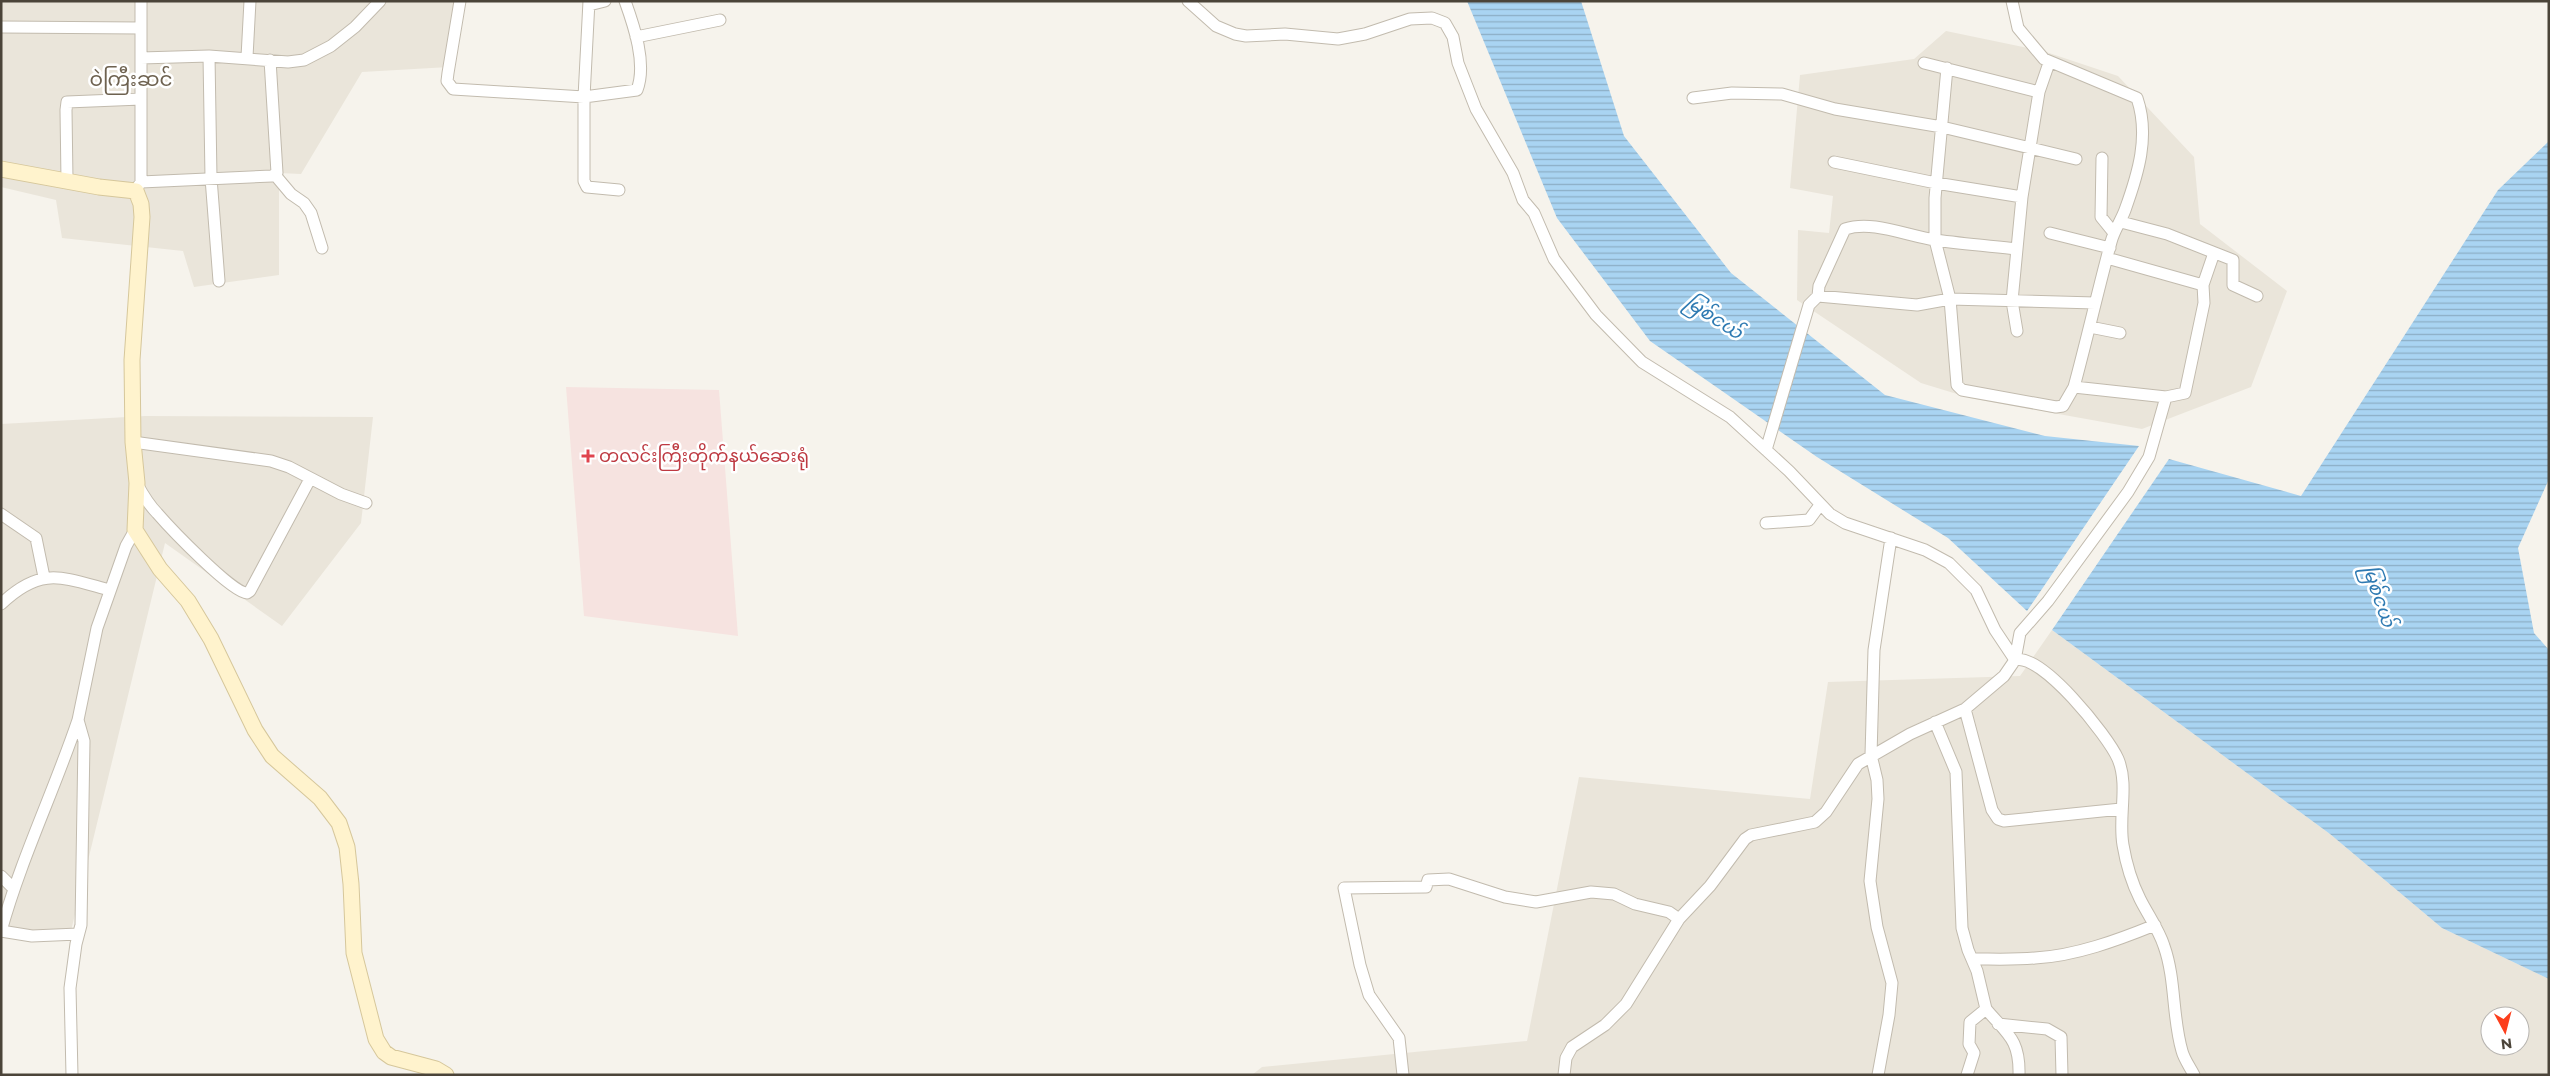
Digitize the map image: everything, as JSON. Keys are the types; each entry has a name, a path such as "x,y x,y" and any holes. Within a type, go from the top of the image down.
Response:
{"street":[{"path":"78,934 32,936 2,927 13,888 64,762 78,720 96,628 135,530 136,483 133,442 132,360 142,217 138,186 141,99 141,1"},
{"path":"247,57 250,1"},
{"path":"141,58 210,56 247,57 288,62 304,60 330,46 355,27 380,1"},
{"path":"460,1 448,73 448,85 453,89 584,97 637,90 641,80 636,37 626,1"},
{"path":"605,1 589,3 584,97 585,186 619,190"},
{"path":"1188,1 1216,26 1235,34 1246,36 1285,34 1338,38 1365,34 1416,19 1432,18 1445,23 1453,37 1458,63 1476,109 1514,173 1523,200 1538,221 1554,259 1573,286 1632,354 1670,382 1701,398 1730,417 1830,514 1845,523 1924,550 1949,563 1976,590 1995,630 2015,660"},
{"path":"1947,68 1936,183 1935,240 1950,299 1959,388 2056,407 2063,406 2074,387 2108,253 2114,233 2121,222 2144,144 2144,130 2137,98 2049,63 2018,28 2012,1"},
{"path":"636,37 720,20"},
{"path":"1,27 140,28"},
{"path":"210,56 211,178 219,280"},
{"path":"270,60 278,168 275,175"},
{"path":"1924,63 2040,92"},
{"path":"2017,331 2012,301 2022,197 2029,147 2040,92 2049,63"},
{"path":"1693,98 1732,93 1772,93 1835,109 1942,126 2076,159"},
{"path":"67,180 66,103 141,99"},
{"path":"2102,158 2101,216 2114,233"},
{"path":"1834,162 1936,183 2022,197"},
{"path":"1,168 67,180 138,186 211,178 275,175"},
{"path":"275,175 291,194 304,203 311,213 322,248"},
{"path":"2121,222 2167,234 2234,260 2233,285 2257,296"},
{"path":"1766,450 1809,305 1818,296 1819,286 1845,228 1865,226 1935,240 2017,249"},
{"path":"2050,234 2203,285"},
{"path":"2074,387 2166,397 2185,393 2204,303 2203,285 2214,253"},
{"path":"1818,296 1917,305 1950,299 2095,303"},
{"path":"2090,327 2120,333"},
{"path":"1564,1075 1566,1058 1572,1047 1605,1025 1626,1004 1679,919 1710,886 1745,839 1815,822 1826,812 1858,764 1871,755 1935,722 1965,709 2004,676 2015,660 2020,633 2048,601 2128,492 2149,457 2166,397"},
{"path":"133,442 271,461 289,467 340,494 366,503"},
{"path":"136,483 157,513 196,553 242,593 250,591 310,479"},
{"path":"1766,523 1809,520 1813,518 1820,505"},
{"path":"1,514 36,538 44,577"},
{"path":"135,530 160,569 188,601 211,639 255,730 272,756 320,798 339,823 347,847 351,884 354,952 376,1039 384,1052 391,1057 436,1068 446,1075"},
{"path":"1878,1075 1889,1015 1892,983 1878,927 1870,881 1878,799 1877,780 1871,755 1874,650 1891,538"},
{"path":"1,604 14,591 44,577 81,582 110,590"},
{"path":"2015,660 2031,662 2044,671 2103,733 2118,758 2123,772 2120,809 2123,847 2140,899 2155,925 2169,965 2182,1052 2194,1075"},
{"path":"1965,709 1992,810 1998,819 2004,821 2120,809"},
{"path":"72,1075 70,988 81,925 84,741 78,720"},
{"path":"1935,722 1956,772 1962,928 1968,950 1973,959 1986,1009 2015,1043 2019,1056 2018,1075"},
{"path":"1,876 13,888"},
{"path":"1403,1075 1399,1038 1369,995 1360,965 1344,888 1426,887 1428,880 1449,879 1505,897 1536,902 1591,892 1614,894 1635,904 1669,912 1679,919"},
{"path":"1973,959 2035,958 2066,953 2132,934 2155,925"},
{"path":"1967,1075 1974,1053 1969,1044 1970,1022 1986,1009"},
{"path":"1998,1024 2047,1029 2061,1037 2062,1075"}],"shaded area":[{"path":"1,1 458,1 449,67 362,72 301,174 279,173 279,275 194,287 183,251 62,238 56,200 1,187"},
{"path":"1946,31 2043,51 2118,76 2194,157 2200,224 2287,291 2251,387 2142,429 1970,398 1921,383 1797,300 1798,230 1829,233 1833,196 1790,188 1800,75 1914,59"},
{"path":"566,387 719,390 738,636 584,616"},
{"path":"145,416 373,417 361,523 282,626 165,543 69,939 1,929 1,424"},
{"path":"2052,630 2330,834 2442,928 2549,979 2549,1075 1252,1075 1262,1067 1527,1041 1579,777 1810,799 1828,682 2020,676"}],"water":[{"name":"မြစ်ငယ်","path":"1467,1 1581,1 1624,136 1731,273 1885,395 2045,436 2139,446 2027,611 1948,538 1817,457 1650,341 1557,218"},
{"name":"မြစ်ငယ်","path":"2549,141 2549,479 2518,548 2534,633 2549,650 2549,979 2442,928 2330,834 2052,630 2169,459 2301,496 2498,190"}],"place":[{"name":"တလင်းကြီးတိုက်နယ်ဆေးရုံ","path":"588,456"}],"district":[{"name":"ဝဲကြီးဆင်","path":"131,79"}]}
